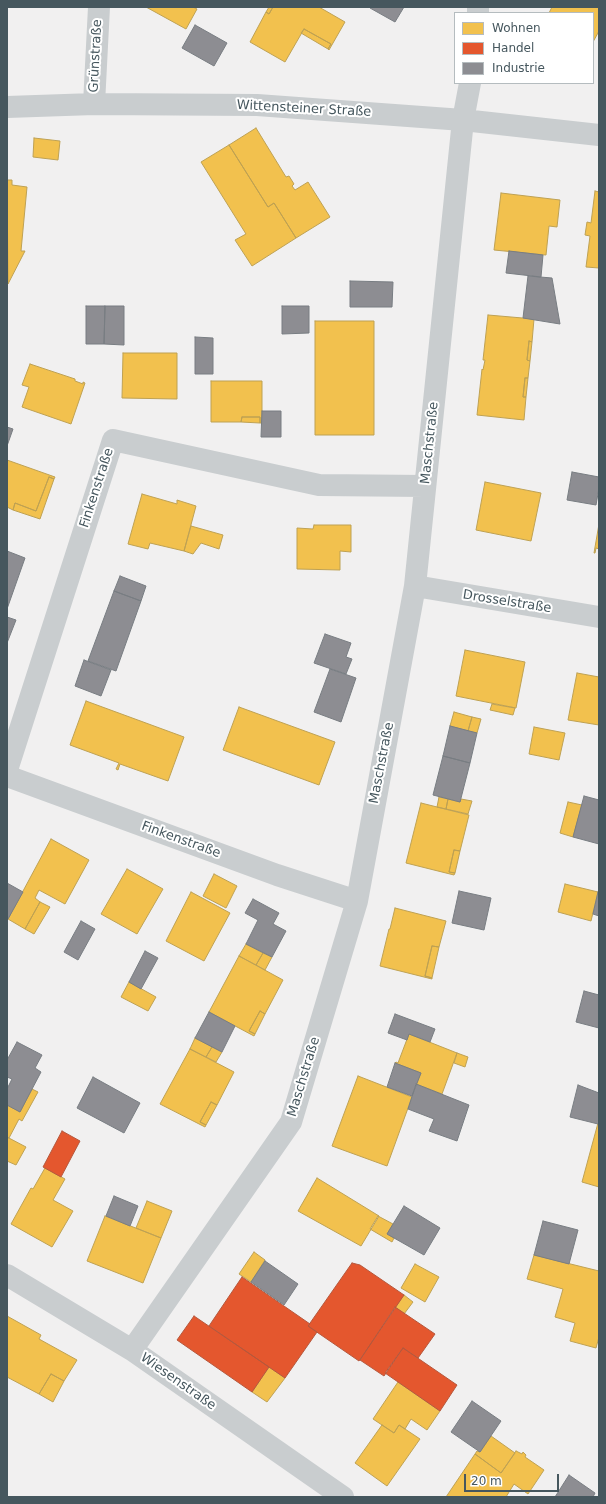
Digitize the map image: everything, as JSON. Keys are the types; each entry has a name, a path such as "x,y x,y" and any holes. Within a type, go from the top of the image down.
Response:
{"street":[{"name":"Grünstraße","path":"94,104 99,7"},
{"name":"Maschstraße","path":"132,1350 291,1122 357,901 415,586 463,120 470,84"},
{"name":"Wittensteiner Straße","path":"7,107 94,104 257,104 463,120 599,135"},
{"name":"Finkenstraße","path":"7,770 113,440 319,485 426,486"},
{"name":"Drosselstraße","path":"415,586 599,617"},
{"name":"Finkenstraße","path":"7,776 277,875 357,901"},
{"name":"Wiesenstraße","path":"7,1275 132,1350 343,1497"}],"building: Wohnen":[{"path":"146,7 193,7 197,9 186,29"},
{"path":"269,7 273,7 269,14 266,12"},
{"path":"273,7 319,7 345,22 329,50 328,49 331,44 304,29 285,62 250,42 266,12 269,14"},
{"path":"552,7 599,7 599,31 594,40 594,12 550,12"},
{"path":"304,29 331,44 328,49 301,33"},
{"path":"256,128 286,177 289,176 294,184 292,186 295,190 308,182 330,217 296,238 274,203 268,207 229,145"},
{"path":"34,138 60,141 58,160 33,157"},
{"path":"229,145 268,207 274,203 296,238 252,266 235,240 246,234 201,162"},
{"path":"7,180 12,180 12,185 27,187 21,251 25,251 8,284"},
{"path":"595,191 599,192 599,268 586,267 590,236 585,235 587,222 591,223"},
{"path":"501,193 560,200 557,227 549,226 546,255 494,250"},
{"path":"488,315 534,319 532,342 529,341 527,360 530,361 528,378 525,378 523,397 526,397 524,420 477,415 482,369 483,370 485,360 483,360"},
{"path":"315,321 374,321 374,435 315,435"},
{"path":"529,341 532,342 530,361 527,360"},
{"path":"123,353 177,353 177,399 122,398"},
{"path":"30,364 75,379 75,381 83,384 83,382 85,383 71,424 22,407 29,387 22,385"},
{"path":"525,378 528,378 526,397 523,397"},
{"path":"211,381 262,381 262,423 260,423 260,417 242,417 241,422 211,422"},
{"path":"242,417 260,417 260,423 241,422"},
{"path":"7,460 55,477 54,479 49,477 36,511 15,503 13,510 7,507"},
{"path":"49,477 54,479 40,519 13,510 15,503 36,511"},
{"path":"485,482 541,493 531,541 476,530"},
{"path":"142,494 177,504 177,500 196,506 184,551 150,543 148,549 128,544"},
{"path":"599,524 599,549 596,548 594,553"},
{"path":"314,525 351,525 351,552 340,551 340,570 297,569 297,528 313,529"},
{"path":"191,526 223,535 219,549 201,543 193,554 184,551"},
{"path":"465,650 525,662 516,708 456,696"},
{"path":"577,673 599,677 599,725 568,720"},
{"path":"86,701 184,737 168,781 120,764 118,770 116,769 119,763 70,745"},
{"path":"492,704 515,708 513,715 490,710"},
{"path":"239,707 335,742 319,785 223,750"},
{"path":"454,712 472,717 468,731 450,726"},
{"path":"472,717 481,719 477,733 468,731"},
{"path":"534,727 565,733 559,760 529,754"},
{"path":"439,797 448,799 446,809 437,807"},
{"path":"448,799 460,802 461,799 472,801 468,814 446,809"},
{"path":"568,802 582,805 573,837 560,833"},
{"path":"421,803 469,815 460,851 454,850 449,872 455,873 454,875 406,863"},
{"path":"51,839 89,860 65,904 39,890 35,898 40,902 25,929 8,919"},
{"path":"454,850 460,851 455,873 449,872"},
{"path":"127,869 163,889 137,934 101,914"},
{"path":"214,874 237,886 226,908 203,896"},
{"path":"565,884 598,892 591,921 558,912"},
{"path":"191,892 230,913 204,961 166,941"},
{"path":"40,902 50,907 34,934 25,929"},
{"path":"395,908 446,921 439,947 432,946 425,976 432,979 380,966"},
{"path":"246,944 263,953 256,965 239,956"},
{"path":"432,946 439,947 432,978 425,976"},
{"path":"263,953 272,957 265,970 256,965"},
{"path":"239,956 283,980 265,1014 260,1011 249,1031 255,1034 254,1036 209,1012"},
{"path":"129,982 156,997 148,1011 121,997"},
{"path":"260,1011 265,1014 255,1034 249,1031"},
{"path":"409,1034 457,1053 442,1094 416,1084 421,1073 395,1063 398,1063"},
{"path":"195,1038 212,1047 206,1057 190,1049"},
{"path":"212,1047 222,1052 216,1062 206,1057"},
{"path":"190,1049 234,1072 217,1105 211,1102 200,1122 206,1125 205,1127 160,1104"},
{"path":"457,1053 468,1057 465,1067 454,1063"},
{"path":"358,1076 412,1097 387,1166 332,1146"},
{"path":"32,1089 38,1092 22,1121 19,1119 9,1138 7,1137 7,1105 20,1112"},
{"path":"211,1102 217,1105 206,1125 200,1122"},
{"path":"599,1123 599,1187 582,1182"},
{"path":"7,1137 26,1147 16,1165 7,1161"},
{"path":"45,1168 65,1179 53,1200 73,1211 52,1247 11,1224 31,1188 33,1189"},
{"path":"317,1178 379,1216 361,1246 298,1211"},
{"path":"147,1201 172,1211 161,1238 136,1228"},
{"path":"105,1216 161,1238 143,1283 87,1261"},
{"path":"378,1216 393,1224 387,1234 394,1238 392,1242 370,1229"},
{"path":"254,1252 265,1260 251,1282 239,1274"},
{"path":"534,1255 599,1271 599,1337 596,1348 570,1341 575,1323 555,1317 563,1289 527,1279"},
{"path":"415,1264 439,1277 425,1302 401,1288"},
{"path":"404,1295 413,1302 404,1314 395,1307"},
{"path":"7,1316 41,1335 39,1339 77,1360 64,1381 51,1374 39,1394 7,1377"},
{"path":"269,1367 285,1378 267,1402 252,1392"},
{"path":"51,1374 64,1381 53,1402 39,1394"},
{"path":"398,1382 440,1411 427,1430 411,1419 405,1429 399,1425 394,1433 373,1419"},
{"path":"382,1425 394,1433 399,1425 420,1439 387,1486 355,1463"},
{"path":"491,1436 515,1453 501,1473 475,1454 477,1451 480,1452"},
{"path":"516,1451 522,1454 523,1452 526,1455 525,1457 544,1470 528,1494 514,1484 506,1497 446,1497 475,1454 501,1473"}],"building: Handel":[{"path":"62,1131 80,1141 61,1177 43,1167"},
{"path":"352,1263 360,1265 404,1295 359,1361 308,1326"},
{"path":"242,1277 310,1324 308,1326 317,1332 285,1378 209,1326"},
{"path":"395,1307 435,1334 418,1358 403,1348 384,1376 360,1360"},
{"path":"194,1316 269,1367 252,1392 177,1340"},
{"path":"403,1348 457,1385 440,1411 385,1373"}],"building: Industrie":[{"path":"370,7 404,7 395,22"},
{"path":"195,25 227,43 214,66 182,48"},
{"path":"509,251 543,255 541,277 506,273"},
{"path":"528,276 552,278 560,324 523,318"},
{"path":"350,281 393,282 392,307 350,307"},
{"path":"86,306 105,306 104,344 86,344"},
{"path":"105,306 124,306 124,345 104,344"},
{"path":"282,306 309,306 309,333 282,334"},
{"path":"195,337 213,338 213,374 195,374"},
{"path":"262,411 281,411 281,437 261,437"},
{"path":"7,427 13,429 7,446"},
{"path":"572,472 599,477 596,505 567,500"},
{"path":"7,551 25,558 7,609"},
{"path":"120,576 146,586 141,601 114,591"},
{"path":"114,591 141,601 116,671 88,661"},
{"path":"7,617 16,620 7,643"},
{"path":"325,634 351,643 346,657 352,659 346,674 314,663"},
{"path":"84,660 111,670 101,696 75,686"},
{"path":"330,669 356,678 341,722 314,712"},
{"path":"450,726 477,733 470,763 443,756"},
{"path":"443,756 470,763 460,802 433,795"},
{"path":"584,796 599,800 599,844 573,837"},
{"path":"7,883 23,892 8,919 7,919"},
{"path":"459,891 491,898 484,930 452,923"},
{"path":"599,892 599,916 593,914"},
{"path":"253,899 279,913 273,924 286,931 272,957 246,944 258,920 245,913"},
{"path":"81,921 95,929 78,960 64,952"},
{"path":"145,951 158,958 141,989 129,982"},
{"path":"584,991 599,995 599,1028 576,1022"},
{"path":"209,1012 235,1026 222,1052 195,1038"},
{"path":"395,1014 435,1029 430,1042 409,1034 407,1040 388,1033"},
{"path":"17,1042 42,1055 35,1068 41,1072 20,1112 7,1105 7,1089 12,1079 7,1077 7,1060"},
{"path":"395,1063 421,1073 412,1096 387,1087"},
{"path":"93,1077 140,1103 124,1133 77,1108"},
{"path":"416,1084 469,1105 457,1141 429,1131 434,1119 408,1109"},
{"path":"578,1085 599,1093 598,1124 570,1117"},
{"path":"114,1196 138,1206 130,1226 106,1216"},
{"path":"404,1206 440,1228 424,1255 387,1234"},
{"path":"543,1221 578,1230 569,1264 534,1255"},
{"path":"265,1261 298,1284 284,1305 251,1282"},
{"path":"472,1401 501,1421 480,1452 451,1432"},
{"path":"569,1475 595,1493 593,1497 555,1497"}]}
